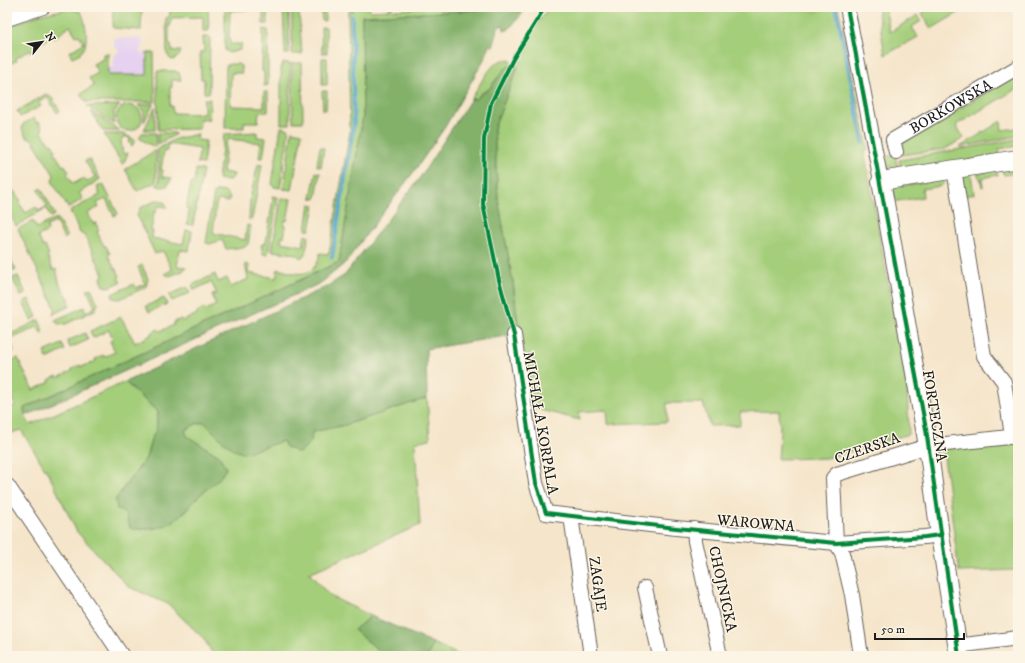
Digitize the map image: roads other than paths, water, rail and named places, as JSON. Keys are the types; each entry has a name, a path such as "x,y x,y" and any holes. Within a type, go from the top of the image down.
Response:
{"street":[{"path":"7,19 43,7"},
{"path":"847,7 881,181 1018,159"},
{"name":"BORKOWSKA","path":"896,152 893,140 1018,67"},
{"path":"928,446 1015,436 1004,382 984,356 954,169"},
{"name":"FORTECZNA","path":"881,181 928,446 958,651"},
{"name":"MICHAŁA KORPALA","path":"514,335 536,482 544,509 546,513 571,516"},
{"name":"CZERSKA","path":"836,543 833,478 837,474 928,446"},
{"path":"7,486 122,656"},
{"name":"WAROWNA","path":"571,516 836,543 940,535"},
{"name":"ZAGAJE","path":"571,516 591,656"},
{"name":"CHOJNICKA","path":"694,529 696,548 720,656"},
{"path":"836,543 842,553 852,595 861,656"},
{"path":"645,588 660,656"},
{"path":"958,651 1018,638"}],"waterway":[{"path":"836,7 863,143"},
{"path":"332,258 354,124 352,16"}]}
